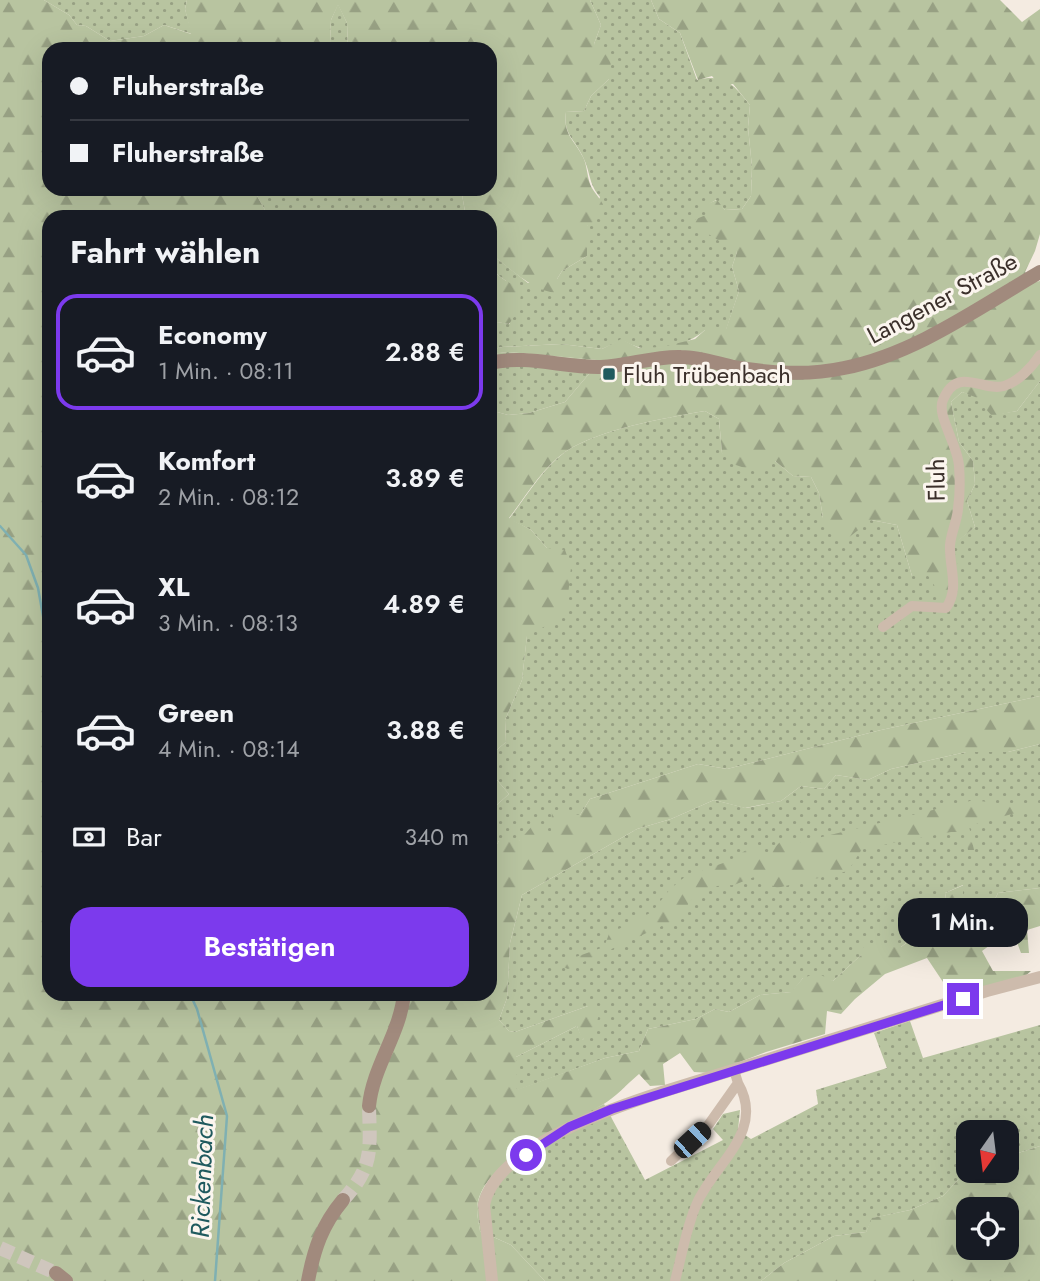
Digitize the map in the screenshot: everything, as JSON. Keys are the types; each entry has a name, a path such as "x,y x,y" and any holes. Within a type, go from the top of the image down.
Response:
{"main road":[{"name":"Langener Straße","path":"497,361 525,360 603,367 664,357 683,357 797,374 844,368 868,363 912,345 1040,272"},
{"path":"369,1106 377,1069 396,1030 402,1001"},
{"path":"308,1281 321,1232 343,1200"}],"street":[{"name":"Fluh","path":"883,627 912,606 946,608 953,598 950,547 958,508 959,465 956,447 942,416 942,401 961,381 973,381 992,387 1004,386 1023,375 1040,355"},
{"path":"492,1281 484,1205 486,1194 499,1176 540,1144 569,1127 612,1109 734,1070 1040,977"},
{"path":"675,1281 699,1198 730,1152 747,1119 747,1106 734,1070"},
{"path":"671,1161 709,1124 738,1083"}],"green space":[{"path":"0,0 44,0 69,15 77,25 86,26 110,41 144,36 164,25 191,34 185,9 187,0 590,0 601,25 594,44 610,58 609,79 591,96 584,111 566,112 566,126 583,157 590,184 604,207 594,222 587,226 587,256 562,271 557,279 563,294 542,290 497,259 497,210 465,210 462,196 497,196 497,42 348,42 347,23 338,5 331,20 330,42 42,42 42,196 257,196 265,210 42,210 42,1001 497,1001 497,844 499,841 519,841 533,825 551,832 552,811 580,815 590,799 698,764 727,769 881,730 1040,696 1040,744 1008,752 966,752 891,769 868,780 836,775 824,789 801,786 781,801 745,808 714,800 671,819 637,829 522,895 510,943 507,998 499,1020 509,1031 515,1032 588,1006 599,1015 595,1027 582,1040 577,1026 516,1057 516,1090 605,1058 639,1051 648,1029 696,1019 715,1009 729,1012 760,995 791,992 803,978 817,973 833,981 861,955 864,945 901,947 917,935 919,920 932,913 928,924 935,934 945,927 948,911 945,893 964,885 961,908 972,917 991,907 998,893 1040,888 1040,926 1027,930 1029,953 1021,953 1012,929 982,951 993,971 1031,971 1022,979 953,997 927,958 885,974 841,1014 827,1011 825,1034 711,1073 694,1072 680,1053 663,1064 665,1085 650,1086 639,1074 607,1102 547,1134 508,1161 492,1176 481,1192 477,1209 480,1231 511,1245 545,1281 0,1281"},
{"path":"44,0 187,0 185,9 192,34 164,25 144,36 110,41 86,26 77,25 69,15"},
{"path":"590,0 651,0 659,19 680,33 697,80 715,78 728,82 750,105 748,127 752,167 751,196 742,209 725,210 716,200 707,205 737,252 732,267 739,291 726,330 705,330 676,345 642,348 621,340 602,349 561,344 497,348 497,322 510,324 506,281 497,274 497,259 528,283 557,279 562,271 587,256 587,226 600,197 593,187 583,157 568,132 566,112 584,111 591,96 609,79 594,44 601,25"},
{"path":"651,0 1000,0 1022,22 1040,9 1040,234 1025,272 1035,282 1040,281 1040,381 1017,411 992,416 975,397 962,392 951,402 959,442 973,461 975,484 967,501 975,527 953,545 962,583 944,601 927,574 912,576 897,525 871,520 843,542 823,518 819,493 811,477 793,476 775,461 759,473 736,465 722,453 719,419 705,411 614,431 565,452 542,474 509,518 531,530 547,548 565,550 571,567 566,615 527,636 522,680 505,720 506,742 497,750 497,412 508,415 529,413 565,402 594,368 597,360 497,353 497,348 561,344 602,349 621,339 639,348 662,347 695,339 705,330 726,329 739,291 732,267 737,252 689,222 706,215 707,204 717,200 725,210 742,209 751,196 752,167 748,127 750,105 733,84 720,86 712,76 698,80 680,33 659,19"},
{"path":"338,4 347,23 348,42 330,42 331,20"},
{"path":"257,196 462,196 465,210 265,210"},
{"path":"497,274 522,289 518,311 509,324 497,322"},
{"path":"497,353 597,360 594,368 565,402 529,413 508,415 497,412"},
{"path":"1040,381 1040,696 881,730 727,769 698,764 590,799 580,815 551,832 519,841 499,841 497,844 497,805 509,794 497,780 497,750 506,742 505,720 522,680 527,635 547,548 531,530 509,519 542,475 565,452 614,431 705,411 719,419 722,453 775,461 793,476 811,477 819,493 823,518 871,520 897,525 912,576 975,527 967,501 975,484 973,461 959,442 951,402 962,392 975,396 992,415 1017,411"},
{"path":"1040,744 1040,888 998,893 991,907 971,917 961,908 963,885 945,893 948,911 945,928 935,935 928,924 932,914 917,934 901,947 861,955 833,981 803,978 792,992 760,995 729,1012 715,1009 696,1019 648,1029 639,1051 605,1058 515,1091 516,1057 577,1026 583,1040 588,1006 515,1032 509,1031 499,1020 507,998 510,943 522,895 637,829 671,819 714,800 746,808 781,801 801,786 824,789 836,775 868,780 891,769 966,752 1008,752"},
{"path":"497,780 509,794 497,805"},
{"path":"974,800 1014,806 1040,806 1040,813 1022,811 969,826 974,850 968,850 964,832 951,832 862,849 848,871 777,888 754,877 734,885 717,886 693,898 677,919 568,969 556,964 604,947 609,934 652,912 670,889 686,876 729,861 751,847 769,853 784,838 793,844"},
{"path":"910,1021 923,1058 1040,1025 1040,1146 1019,1153 1019,1120 956,1120 956,1182 943,1196 910,1210 873,1218 866,1232 834,1236 784,1263 761,1281 545,1281 511,1245 480,1231 477,1209 482,1192 493,1176 528,1146 588,1112 604,1104 645,1180 723,1140 713,1129 723,1114 740,1110 738,1130 751,1139 818,1104 816,1090 887,1068 874,1033"},
{"path":"1040,1146 1040,1281 761,1281 784,1263 834,1236 866,1232 872,1218 910,1210 943,1196 956,1182 1019,1183 1019,1153"}],"waterway":[{"name":"Rickenbach","path":"0,526 26,555 38,588 42,610"},
{"name":"Rickenbach","path":"193,1001 227,1116 215,1281"}],"tunnel":[{"path":"343,1200 360,1177 368,1157 369,1106"},
{"path":"0,1248 56,1273"}],"place":[{"name":"Fluh Trübenbach","path":"609,374"}],"route":[{"path":"526,1155 569,1127 612,1109 963,999"}]}
